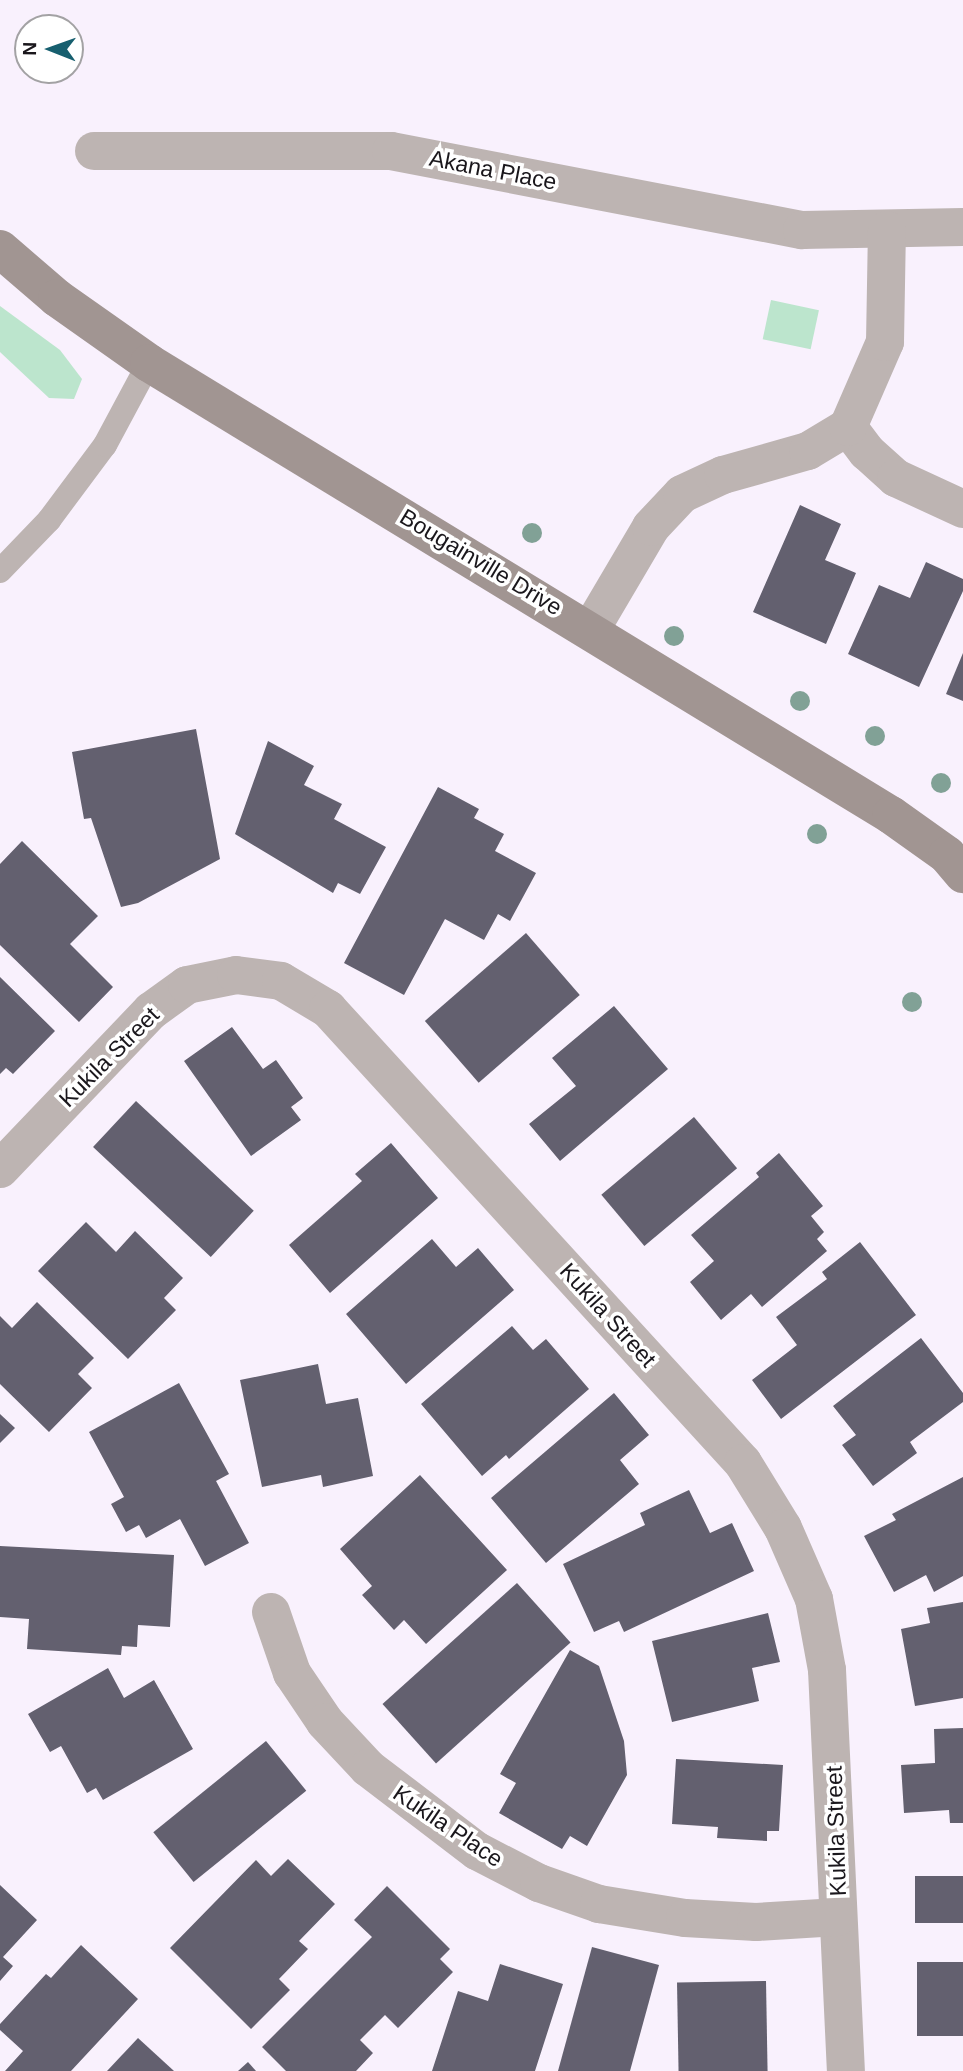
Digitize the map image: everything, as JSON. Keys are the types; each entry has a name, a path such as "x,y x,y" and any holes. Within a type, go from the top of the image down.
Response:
{"street":[{"name":"Akana Place","path":"94,151 391,151 802,230 963,227"},
{"path":"591,628 651,527 676,499 709,480 808,451 848,427 885,342 887,230"},
{"name":"Bougainville Drive","path":"0,249 57,298 149,362 591,628 891,815 947,855 963,874"},
{"path":"848,427 886,471 963,509"},
{"name":"Kukila Street","path":"0,1169 151,1011 187,985 236,975 281,981 328,1009 743,1463 783,1528 814,1598 827,1670 846,2071"},
{"name":"Kukila Place","path":"271,1612 292,1673 325,1722 369,1768 477,1851 539,1883 599,1905 685,1918 756,1922 838,1917"}],"lane":[{"path":"0,571 49,520 105,445 149,362"}],"green space":[{"path":"771,300 819,310 811,349 763,339"},
{"path":"0,306 60,350 82,379 74,399 49,398 0,352"}],"building":[{"path":"800,505 841,524 825,560 856,573 826,644 753,612"},
{"path":"926,562 963,579 963,591 919,687 848,654 879,585 910,598"},
{"path":"963,653 963,701 946,694"},
{"path":"196,729 220,859 138,903 121,907 91,818 84,819 72,752"},
{"path":"268,741 314,766 304,785 342,804 334,819 386,847 360,894 338,883 333,893 235,834"},
{"path":"438,787 479,809 474,818 504,834 495,851 536,873 510,921 498,914 484,940 445,919 404,995 344,963"},
{"path":"22,841 98,916 70,944 113,987 79,1022 0,945 0,864"},
{"path":"526,933 580,995 479,1083 425,1021"},
{"path":"0,977 55,1031 13,1074 6,1068 0,1074"},
{"path":"614,1006 668,1069 560,1161 529,1124 576,1086 552,1058"},
{"path":"232,1027 263,1069 276,1060 303,1098 291,1107 301,1120 251,1156 184,1061"},
{"path":"136,1101 254,1211 211,1257 93,1147"},
{"path":"694,1117 737,1168 644,1246 601,1195"},
{"path":"391,1143 438,1198 330,1293 289,1245 362,1181 355,1174"},
{"path":"779,1153 823,1206 811,1216 824,1232 817,1239 827,1251 762,1307 751,1294 721,1320 690,1282 714,1261 691,1235 759,1177 756,1173"},
{"path":"86,1222 116,1252 135,1231 183,1278 164,1298 176,1310 128,1359 38,1271"},
{"path":"432,1239 456,1267 478,1248 514,1290 406,1384 346,1314"},
{"path":"860,1242 916,1315 781,1419 752,1380 797,1345 776,1317 827,1279 822,1272"},
{"path":"37,1302 94,1358 78,1374 92,1388 49,1432 0,1384 0,1316 12,1328"},
{"path":"512,1326 533,1350 546,1339 589,1389 509,1459 506,1455 482,1476 421,1404"},
{"path":"921,1338 963,1393 963,1402 910,1442 917,1453 873,1486 842,1445 856,1435 833,1406"},
{"path":"318,1364 326,1404 358,1398 373,1476 323,1487 321,1475 262,1487 240,1380"},
{"path":"179,1383 229,1474 216,1481 249,1543 205,1566 180,1519 146,1538 139,1525 126,1532 111,1504 124,1497 89,1432"},
{"path":"614,1393 649,1435 620,1460 639,1484 546,1563 491,1498"},
{"path":"0,1414 15,1428 0,1443"},
{"path":"420,1475 507,1570 426,1644 404,1620 394,1630 362,1595 372,1586 340,1549"},
{"path":"963,1477 963,1576 934,1592 926,1575 894,1592 864,1536 896,1520 892,1514"},
{"path":"689,1490 710,1533 732,1523 754,1571 624,1632 619,1621 594,1632 563,1564 645,1525 640,1513"},
{"path":"0,1546 174,1555 170,1627 138,1625 137,1647 122,1646 121,1655 27,1649 29,1619 0,1617"},
{"path":"517,1583 571,1642 436,1764 382,1704"},
{"path":"963,1602 963,1698 915,1706 901,1629 930,1623 927,1608"},
{"path":"768,1613 780,1662 752,1668 759,1701 672,1722 652,1641"},
{"path":"570,1650 599,1666 624,1741 627,1775 587,1846 570,1836 562,1849 499,1813 516,1783 500,1774"},
{"path":"108,1668 124,1698 154,1680 193,1749 103,1800 96,1788 87,1793 61,1746 50,1752 28,1714"},
{"path":"963,1728 963,1823 950,1823 949,1810 904,1813 901,1765 935,1763 934,1729"},
{"path":"266,1741 306,1791 194,1882 153,1832"},
{"path":"676,1759 783,1765 779,1831 767,1831 767,1841 717,1838 718,1827 672,1824"},
{"path":"288,1859 335,1904 299,1941 308,1949 279,1979 290,1990 251,2029 170,1948 256,1860 271,1876"},
{"path":"915,1876 963,1876 963,1923 915,1923"},
{"path":"0,1885 37,1920 3,1957 13,1966 0,1981"},
{"path":"387,1886 450,1949 440,1959 453,1972 398,2028 385,2015 360,2040 373,2053 356,2071 286,2071 262,2047 372,1937 354,1920"},
{"path":"81,1945 138,1999 71,2071 5,2071 23,2051 0,2030 0,2024 46,1974 51,1978"},
{"path":"592,1947 659,1965 630,2071 558,2071"},
{"path":"917,1962 963,1962 963,2036 917,2036"},
{"path":"500,1964 563,1984 535,2071 432,2071 458,1991 488,2001"},
{"path":"766,1981 768,2071 679,2071 677,1983"},
{"path":"138,2038 174,2071 107,2071"},
{"path":"248,2062 256,2071 238,2071"}]}
